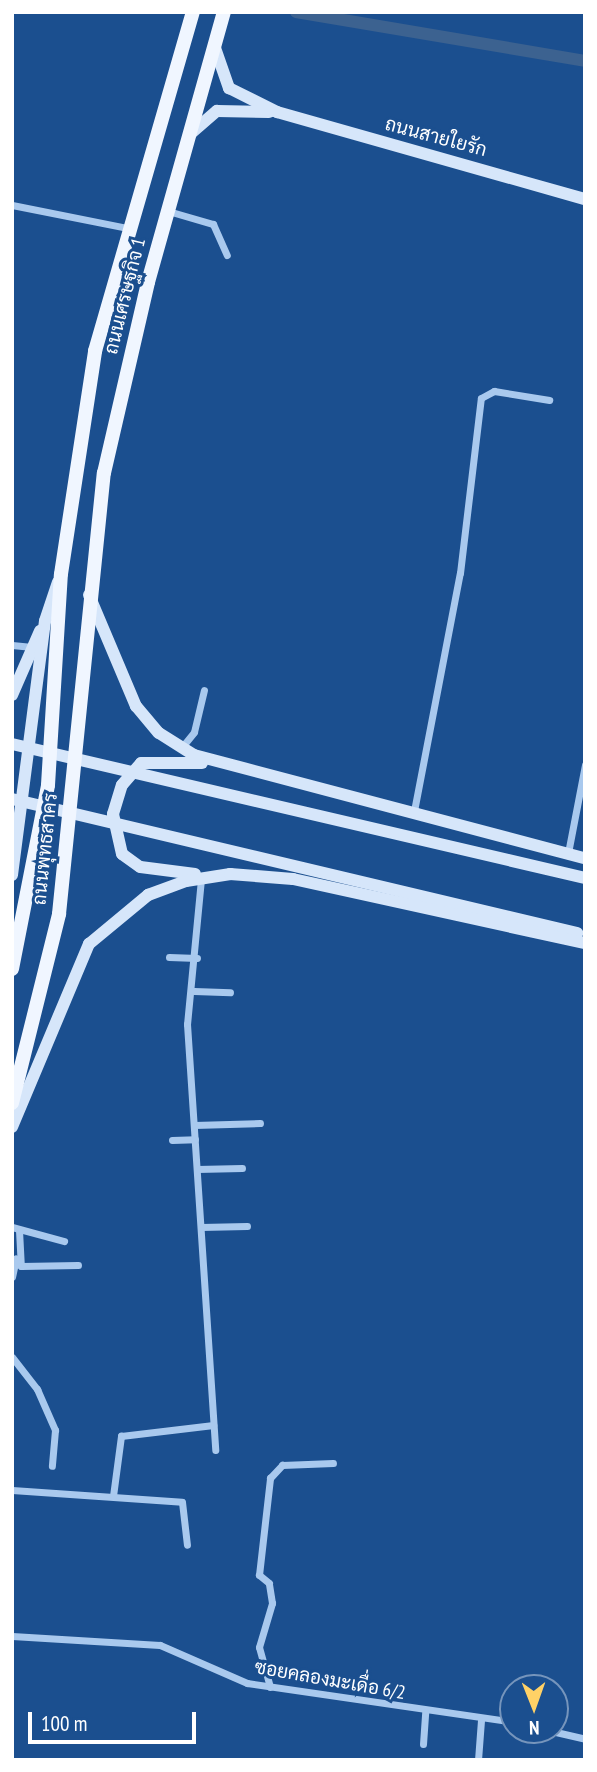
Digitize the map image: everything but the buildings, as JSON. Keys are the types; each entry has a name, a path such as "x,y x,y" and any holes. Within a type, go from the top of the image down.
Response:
{"main road":[{"name":"ถนนเศรษฐกิจ 1","path":"61,574 95,351 127,228 192,15"},
{"name":"ถนนเศรษฐกิจ 1","path":"89,595 104,472 167,211 221,19"},
{"name":"ถนนสายใยรัก","path":"214,45 229,88 277,112 585,199"},
{"name":"ถนนสายใยรัก","path":"187,136 217,111 277,112"},
{"path":"12,695 45,621 61,574"},
{"name":"ถนนพุทธสาคร","path":"12,969 48,785 61,574"},
{"path":"89,595 136,706 182,747 240,769 414,811 585,858"},
{"name":"ถนนพุทธสาคร","path":"12,1103 59,914 89,595"},
{"path":"13,873 45,621"},
{"path":"12,744 585,878"},
{"path":"240,769 142,763 122,785 113,814 122,854 139,867 293,879 585,943"},
{"path":"12,799 585,935"},
{"path":"12,1127 89,944 148,895 201,879 230,874"}],"street":[{"path":"12,205 127,228"},
{"path":"167,211 213,224 227,255"},
{"path":"414,811 460,573 481,398 494,391 549,400"},
{"path":"12,645 32,647"},
{"path":"182,747 194,732 204,690"},
{"path":"568,853 585,765"},
{"path":"201,879 194,990 187,1024 215,1450"},
{"path":"169,957 197,958"},
{"path":"194,990 230,992"},
{"path":"194,1125 260,1123"},
{"path":"172,1140 195,1139"},
{"path":"197,1169 242,1168"},
{"path":"201,1227 247,1226"},
{"path":"12,1277 16,1258 16,1228 64,1241"},
{"path":"16,1258 21,1266 78,1265"},
{"path":"12,1357 37,1389 55,1430 52,1466"},
{"path":"113,1496 121,1436 213,1425"},
{"path":"270,1687 259,1647 272,1603 270,1583 259,1575 270,1478 282,1465 333,1464"},
{"path":"12,1490 181,1502 187,1545"},
{"name":"ซอยคลองมะเดื่อ 6/2","path":"12,1636 173,1648 270,1687 499,1721"},
{"path":"423,1744 425,1712"},
{"path":"478,1760 481,1720"}],"waterway":[{"path":"296,12 585,61"}]}
